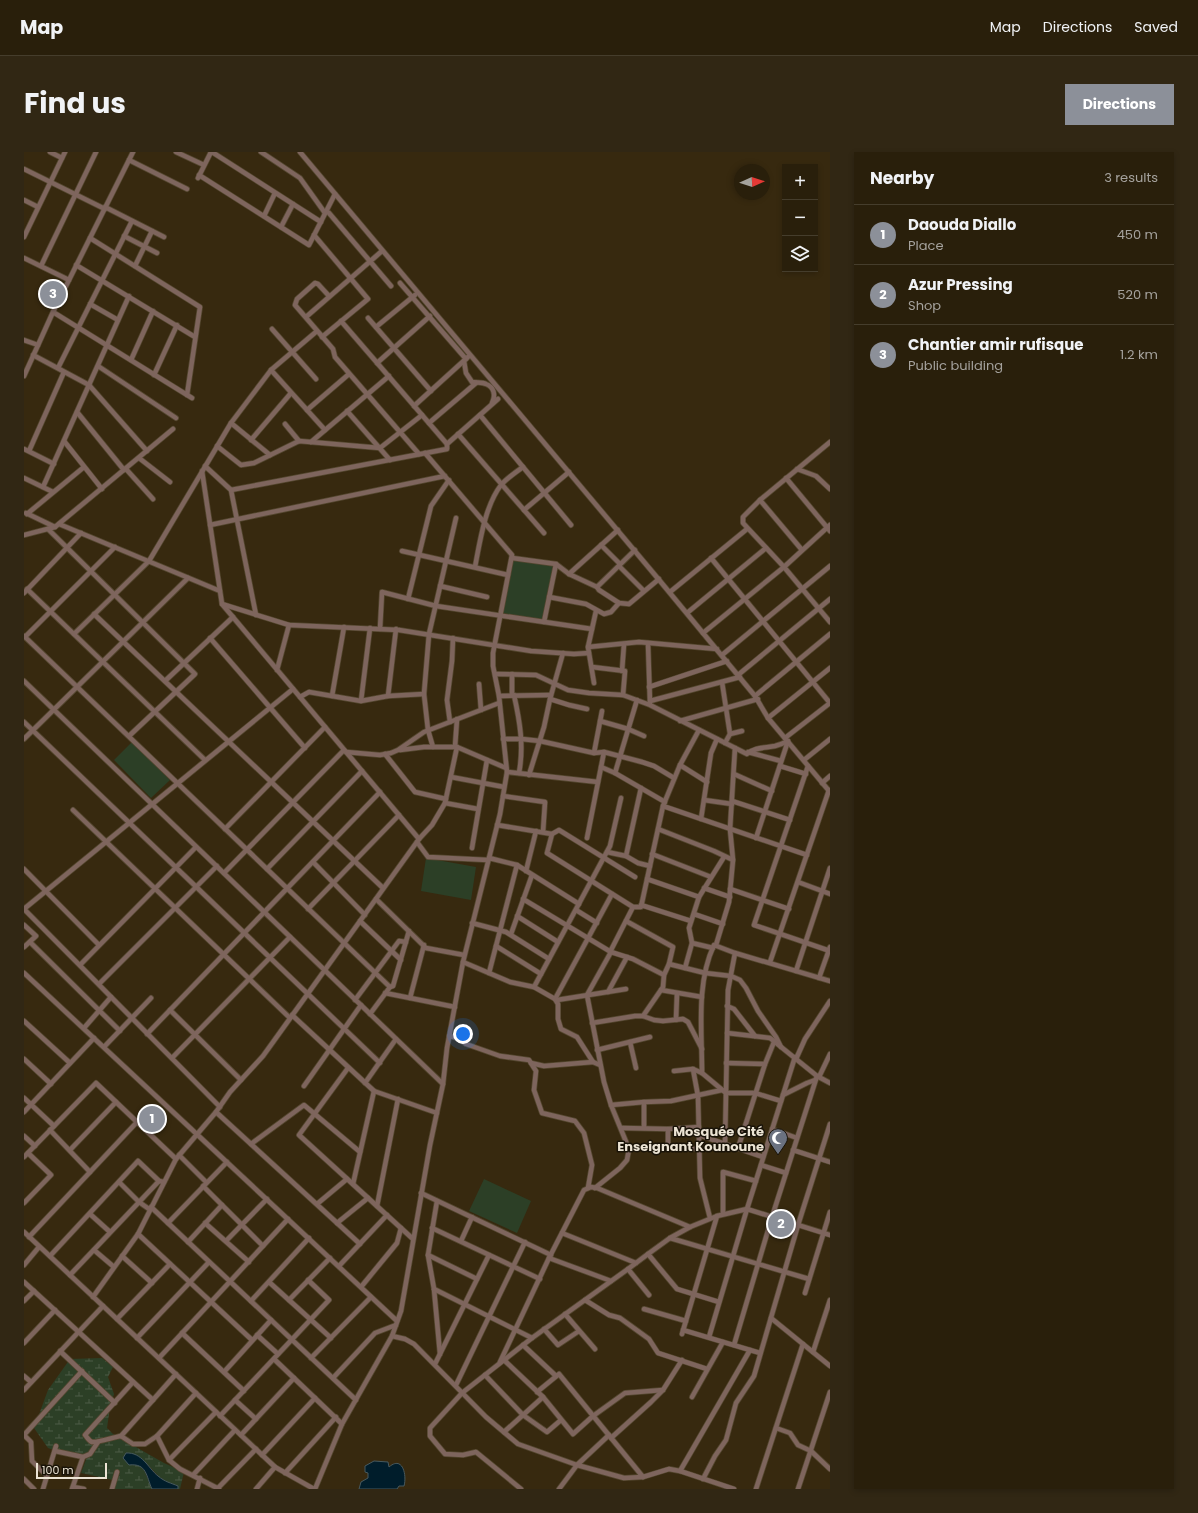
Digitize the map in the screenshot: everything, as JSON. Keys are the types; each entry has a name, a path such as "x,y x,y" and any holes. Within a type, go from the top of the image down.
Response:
{"street":[{"path":"50,152 62,158"},
{"path":"24,237 25,231 65,152"},
{"path":"42,266 96,152"},
{"path":"24,376 53,312 133,152"},
{"path":"176,152 204,165"},
{"path":"321,222 211,152 199,176 309,245 327,213 335,194"},
{"path":"261,152 300,178 327,213 391,286"},
{"path":"300,152 418,294 466,358 466,373 472,382 486,384 494,392 495,398 492,404"},
{"path":"129,160 187,189"},
{"path":"24,169 164,237"},
{"path":"264,216 275,193"},
{"path":"24,200 38,207"},
{"path":"281,227 293,204"},
{"path":"58,368 132,221"},
{"path":"135,266 152,231"},
{"path":"314,235 368,298 322,337"},
{"path":"124,236 157,253"},
{"path":"90,238 200,307 187,395"},
{"path":"306,317 382,250"},
{"path":"24,258 69,280"},
{"path":"76,265 195,336"},
{"path":"400,283 569,472 635,550 756,697 768,718 829,791 770,962"},
{"path":"329,296 318,284 314,284 295,301 296,307 333,349 335,357 349,374 419,454"},
{"path":"376,327 418,294"},
{"path":"43,487 129,296"},
{"path":"90,304 118,320"},
{"path":"131,360 153,311"},
{"path":"53,312 192,398"},
{"path":"377,363 430,316"},
{"path":"368,318 431,391"},
{"path":"341,321 447,444"},
{"path":"154,375 177,325"},
{"path":"272,329 316,379"},
{"path":"74,634 149,561 231,423 271,370 317,331"},
{"path":"24,340 38,345"},
{"path":"33,355 89,385 147,451"},
{"path":"414,406 466,358"},
{"path":"98,366 176,418"},
{"path":"271,370 325,430"},
{"path":"54,464 26,450 64,372"},
{"path":"307,410 349,374"},
{"path":"311,442 389,376"},
{"path":"429,423 476,383"},
{"path":"251,440 291,393"},
{"path":"231,490 447,449 447,444 498,399"},
{"path":"347,411 390,460"},
{"path":"77,412 125,470 153,499"},
{"path":"480,414 571,525"},
{"path":"217,446 241,465 254,463 299,441 380,448 422,415"},
{"path":"231,423 270,455"},
{"path":"285,424 299,441"},
{"path":"24,534 55,527 173,430"},
{"path":"458,434 544,533"},
{"path":"64,441 102,488"},
{"path":"830,442 760,500 743,517 743,523 784,567 830,622"},
{"path":"24,1232 275,1467 315,1489 342,1424 392,1336 401,1311 421,1193 443,1084 464,955 497,825 503,796 506,770 500,703 493,666 493,645 512,558 511,552 425,453"},
{"path":"139,458 170,482"},
{"path":"205,466 231,490 256,615"},
{"path":"55,527 25,513 84,467"},
{"path":"475,567 485,522 493,500 502,484 523,467"},
{"path":"797,469 816,476 830,489"},
{"path":"202,471 222,604 399,815 428,857 489,859 517,865 579,904"},
{"path":"524,510 569,472"},
{"path":"210,525 445,476"},
{"path":"24,478 53,492"},
{"path":"703,633 829,528 786,478"},
{"path":"408,599 431,506 449,480"},
{"path":"760,500 802,550"},
{"path":"433,747 428,730 424,694 429,634 456,518"},
{"path":"59,524 220,591"},
{"path":"48,529 195,674 129,736"},
{"path":"670,592 748,529"},
{"path":"569,574 618,530"},
{"path":"82,533 26,591 51,611 205,760"},
{"path":"601,545 644,591"},
{"path":"115,547 25,636 390,987"},
{"path":"687,613 766,548"},
{"path":"597,587 635,550"},
{"path":"402,551 508,575"},
{"path":"512,558 556,564 569,574 597,587 599,590 619,603 629,604 659,579"},
{"path":"495,674 536,675 568,690 623,695 650,703 747,754 748,752 757,748 777,746 830,703 711,558"},
{"path":"544,622 556,564"},
{"path":"722,655 830,566"},
{"path":"24,739 188,578"},
{"path":"440,586 487,597"},
{"path":"380,629 382,592 436,606 592,629"},
{"path":"549,597 586,604 602,614 607,614 619,603"},
{"path":"650,703 739,676 830,599"},
{"path":"222,604 289,625 396,629 531,651 589,653"},
{"path":"594,683 588,647 596,611"},
{"path":"94,614 383,888"},
{"path":"165,682 233,617"},
{"path":"277,670 289,625"},
{"path":"332,696 344,627"},
{"path":"361,701 370,628"},
{"path":"388,696 396,629"},
{"path":"680,720 726,708 756,697 830,634"},
{"path":"210,638 305,748"},
{"path":"450,722 447,700 452,661 453,638"},
{"path":"588,647 648,643 716,649"},
{"path":"648,643 650,703"},
{"path":"622,671 624,644"},
{"path":"529,775 540,741 554,683 564,653"},
{"path":"649,687 727,662"},
{"path":"592,667 625,671 623,695"},
{"path":"768,718 830,668"},
{"path":"512,674 513,695 518,712 522,739 522,758 519,774"},
{"path":"24,681 443,1084"},
{"path":"722,682 730,734 725,743"},
{"path":"479,684 481,710"},
{"path":"220,1107 24,909 293,689"},
{"path":"300,697 309,692 361,701 388,696 424,694"},
{"path":"499,696 513,695 550,697 569,706 587,709"},
{"path":"615,773 637,700"},
{"path":"398,750 428,730 500,703"},
{"path":"594,753 602,712"},
{"path":"93,1297 138,1234 161,1182 178,1157 241,1080 263,1056 383,888 418,841 432,825 446,801 456,747 457,719"},
{"path":"600,721 644,736"},
{"path":"24,722 380,1063"},
{"path":"226,829 325,727"},
{"path":"641,905 664,804 680,764 699,730"},
{"path":"730,734 742,731"},
{"path":"503,739 540,741 594,753 604,752 654,766 674,778"},
{"path":"701,819 712,753 717,739"},
{"path":"804,760 830,739"},
{"path":"756,838 772,791 786,740"},
{"path":"224,873 345,751 385,754 398,750 456,747 506,770 519,774 598,782"},
{"path":"702,1073 702,997 705,972 707,960 723,924 730,897 732,860 730,829 735,748"},
{"path":"587,838 604,752"},
{"path":"748,752 806,774"},
{"path":"385,754 415,792 478,809"},
{"path":"472,848 487,760"},
{"path":"680,764 707,782"},
{"path":"808,766 754,925 830,950 819,978"},
{"path":"601,767 641,788 664,804 701,819 807,855"},
{"path":"267,869 362,771"},
{"path":"734,774 772,791"},
{"path":"822,783 830,776"},
{"path":"450,777 504,787"},
{"path":"626,856 641,788"},
{"path":"147,1034 380,792"},
{"path":"503,796 545,802 543,832"},
{"path":"534,987 610,846 621,798"},
{"path":"704,800 732,802 790,820"},
{"path":"73,810 249,979 374,1091 437,1113"},
{"path":"308,909 399,815"},
{"path":"497,825 552,834 559,830 635,877"},
{"path":"658,829 714,850 724,857 732,860"},
{"path":"526,872 536,831"},
{"path":"552,834 547,853 591,881 633,907 641,905 691,921"},
{"path":"80,965 196,847"},
{"path":"607,852 626,856 638,863 650,866"},
{"path":"652,854 712,877"},
{"path":"685,968 692,943 689,928 699,897 724,857"},
{"path":"313,862 364,915"},
{"path":"489,973 517,865"},
{"path":"99,984 217,866"},
{"path":"796,971 830,868"},
{"path":"24,869 99,946"},
{"path":"511,934 532,875"},
{"path":"647,879 699,897"},
{"path":"798,882 830,894"},
{"path":"704,888 730,897"},
{"path":"730,889 788,909"},
{"path":"556,1000 612,894"},
{"path":"376,899 426,948 464,955"},
{"path":"523,899 611,952 627,957 664,975"},
{"path":"595,1188 620,1168 627,1160 629,1149 622,1128 611,1105 604,1082 587,995 611,952 633,907"},
{"path":"576,910 597,923"},
{"path":"694,914 723,924"},
{"path":"517,916 558,942"},
{"path":"360,921 401,960"},
{"path":"626,921 673,947 661,990 643,1016"},
{"path":"472,923 511,934 549,959"},
{"path":"24,925 36,936 24,947"},
{"path":"370,1014 385,993 390,987 393,986 409,931"},
{"path":"172,1058 290,937"},
{"path":"355,1000 399,941 406,942"},
{"path":"30,942 120,1031"},
{"path":"692,943 714,947 770,962 830,981"},
{"path":"410,998 424,946"},
{"path":"496,946 541,974"},
{"path":"725,1144 724,1092 727,1006 728,990 735,953"},
{"path":"608,992 627,957"},
{"path":"463,962 510,982 534,987 556,1000 558,1004 558,1020 561,1029 577,1037 593,1062"},
{"path":"669,964 731,976 740,980 781,1047"},
{"path":"24,972 339,1266 397,1323"},
{"path":"556,1000 626,989"},
{"path":"661,990 702,997"},
{"path":"385,993 455,1007"},
{"path":"676,1020 678,994"},
{"path":"84,1028 111,997"},
{"path":"104,1048 151,998"},
{"path":"709,1337 763,1157 796,1058 805,1039 830,1001"},
{"path":"304,1086 360,1005"},
{"path":"727,1006 734,1009 755,1036"},
{"path":"170,1010 241,1080"},
{"path":"592,1023 643,1016 654,1020 663,1021 683,1019 688,1022 702,1050"},
{"path":"24,1021 70,1063"},
{"path":"727,1032 770,1038 796,1058 817,1078 830,1083"},
{"path":"450,1036 458,1038 466,1044 500,1056 524,1059 531,1063 544,1066 593,1062 600,1065"},
{"path":"597,1050 650,1037"},
{"path":"24,1112 94,1038"},
{"path":"365,1083 396,1039"},
{"path":"630,1042 636,1068"},
{"path":"738,1148 755,1093 774,1042"},
{"path":"734,1345 793,1150 817,1078 830,1054"},
{"path":"24,1060 51,1084"},
{"path":"726,1062 765,1064"},
{"path":"531,1063 536,1074 534,1090 542,1113 575,1121 584,1133 592,1166 588,1188"},
{"path":"348,1068 299,1135 413,1239"},
{"path":"674,1071 693,1069 702,1073 724,1092"},
{"path":"693,1069 698,1096 700,1178 710,1218"},
{"path":"783,1095 817,1078"},
{"path":"24,1157 96,1083 137,1122 178,1157 205,1184 222,1205 264,1246"},
{"path":"353,1184 374,1091"},
{"path":"611,1105 671,1101 724,1092 755,1093 781,1101"},
{"path":"24,1098 54,1126"},
{"path":"377,1206 398,1099"},
{"path":"70,1150 116,1102"},
{"path":"644,1102 644,1128"},
{"path":"251,1144 304,1105 360,1152"},
{"path":"216,1112 360,1244"},
{"path":"30,1237 137,1122"},
{"path":"703,1479 715,1456 726,1440 736,1403 754,1376 798,1225 830,1124"},
{"path":"622,1128 668,1129 699,1127"},
{"path":"668,1129 668,1148 699,1149"},
{"path":"772,1129 797,1138"},
{"path":"50,1130 90,1172"},
{"path":"699,1135 763,1157"},
{"path":"24,1136 35,1146"},
{"path":"793,1150 830,1162"},
{"path":"24,1203 51,1175 28,1153"},
{"path":"50,1256 138,1161 161,1182"},
{"path":"168,1223 227,1162"},
{"path":"761,1165 786,1173"},
{"path":"723,1214 724,1172 756,1181"},
{"path":"317,1204 347,1179"},
{"path":"119,1182 139,1202 150,1208 168,1223 356,1400"},
{"path":"70,1275 139,1202 161,1182"},
{"path":"498,1365 582,1193 588,1188 595,1188 690,1227"},
{"path":"421,1193 525,1242 550,1257 611,1281"},
{"path":"337,1223 368,1198"},
{"path":"226,1241 267,1199"},
{"path":"437,1201 428,1255 434,1289 440,1354"},
{"path":"188,1242 222,1205"},
{"path":"521,1489 476,1452 464,1455 445,1454 430,1436 430,1428 462,1393 544,1329 628,1270 670,1238 710,1218 747,1209 830,1235"},
{"path":"805,1293 830,1212"},
{"path":"90,1214 110,1232"},
{"path":"339,1266 387,1215"},
{"path":"717,1216 683,1332 709,1337 760,1353"},
{"path":"461,1241 472,1217"},
{"path":"159,1358 288,1219"},
{"path":"206,1222 249,1262"},
{"path":"360,1287 397,1243 402,1228"},
{"path":"432,1228 540,1279"},
{"path":"562,1233 636,1263"},
{"path":"138,1234 252,1340"},
{"path":"251,1301 309,1238"},
{"path":"670,1238 810,1280"},
{"path":"456,1385 525,1242"},
{"path":"24,1265 39,1246"},
{"path":"94,1250 114,1267"},
{"path":"648,1254 677,1289 720,1302"},
{"path":"428,1255 477,1279"},
{"path":"435,1364 489,1255"},
{"path":"122,1256 152,1283"},
{"path":"289,1300 330,1258"},
{"path":"137,1338 209,1262"},
{"path":"117,1319 170,1264"},
{"path":"628,1270 649,1296"},
{"path":"220,1416 329,1300 308,1280"},
{"path":"24,1282 153,1400"},
{"path":"269,1282 331,1338"},
{"path":"434,1289 532,1338"},
{"path":"24,1301 34,1290"},
{"path":"311,1358 371,1297"},
{"path":"585,1300 609,1315 620,1318 649,1339 658,1353 682,1360 707,1370"},
{"path":"813,1352 830,1300"},
{"path":"24,1390 103,1306"},
{"path":"644,1308 686,1321"},
{"path":"24,1342 55,1310"},
{"path":"565,1314 595,1349"},
{"path":"771,1318 830,1366"},
{"path":"224,1372 271,1320"},
{"path":"333,1378 375,1334 397,1323"},
{"path":"544,1329 558,1345 579,1331"},
{"path":"182,1333 244,1391"},
{"path":"257,1335 278,1354"},
{"path":"392,1336 405,1339 414,1344 456,1385 462,1393 518,1444 577,1465 624,1478 643,1477 669,1469 680,1471 734,1489"},
{"path":"692,1397 723,1342"},
{"path":"756,1489 803,1344"},
{"path":"523,1345 556,1376"},
{"path":"680,1471 750,1350"},
{"path":"60,1351 115,1403"},
{"path":"274,1359 342,1424"},
{"path":"504,1360 543,1398 573,1434 593,1416 625,1393 663,1390"},
{"path":"559,1489 577,1465 652,1402 663,1390 682,1360"},
{"path":"47,1476 32,1461 32,1442 24,1436 82,1372"},
{"path":"133,1382 85,1435 93,1442 121,1436 176,1374"},
{"path":"537,1392 559,1374 643,1477"},
{"path":"485,1375 523,1415 547,1432 561,1420"},
{"path":"24,1376 31,1382"},
{"path":"241,1435 294,1378"},
{"path":"798,1489 829,1401 830,1392"},
{"path":"121,1436 128,1442 137,1445 146,1444 156,1436 196,1393"},
{"path":"262,1455 315,1398"},
{"path":"504,1432 543,1398"},
{"path":"235,1400 256,1419"},
{"path":"169,1460 216,1412"},
{"path":"285,1473 336,1418"},
{"path":"776,1428 790,1433 798,1445 811,1451 830,1469"},
{"path":"193,1475 235,1430"},
{"path":"156,1436 169,1460 180,1469 200,1478 218,1489 256,1449"},
{"path":"54,1451 83,1457 90,1454 98,1442"},
{"path":"43,1489 56,1446"},
{"path":"83,1457 73,1488 84,1489"},
{"path":"256,1489 275,1467"},
{"path":"112,1489 117,1472"},
{"path":"197,1489 200,1478"},
{"path":"24,1479 34,1489"}],"green space":[{"path":"513,560 554,565 543,620 502,613"},
{"path":"132,742 170,780 151,798 114,760"},
{"path":"426,858 476,867 471,900 421,891"},
{"path":"484,1179 531,1201 517,1233 469,1211"},
{"path":"102,1358 113,1367 108,1377 114,1394 110,1407 107,1428 113,1434 164,1463 184,1472 180,1489 178,1489 176,1485 163,1480 146,1463 134,1465 139,1465 144,1470 152,1489 111,1489 113,1480 81,1473 87,1457 64,1454 48,1448 34,1428 48,1390 70,1359"}],"water":[{"path":"126,1453 132,1453 141,1458 154,1473 166,1481 178,1486 178,1489 152,1489 143,1468 135,1465 129,1465 123,1458"},
{"path":"374,1461 388,1462 389,1467 394,1464 401,1465 405,1477 404,1486 399,1486 397,1489 359,1489 361,1482 368,1478 368,1473 365,1472 365,1466"}],"place":[{"name":"Chantier amir rufisque","path":"53,294"},
{"name":"Daouda Diallo","path":"152,1119"},
{"name":"Mosquée Cité Enseignant Kounoune","path":"778,1155"},
{"name":"Azur Pressing","path":"781,1224"}]}
